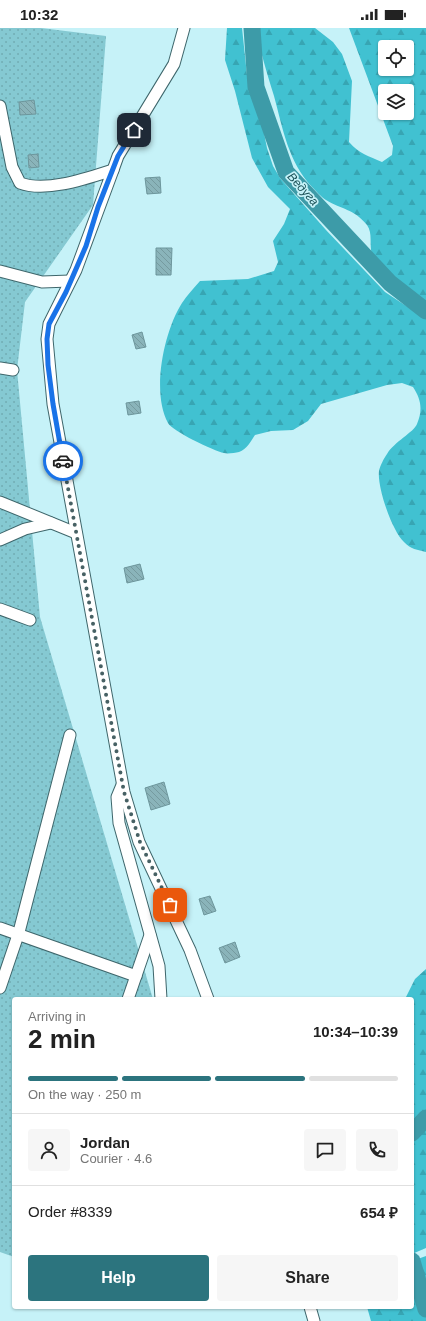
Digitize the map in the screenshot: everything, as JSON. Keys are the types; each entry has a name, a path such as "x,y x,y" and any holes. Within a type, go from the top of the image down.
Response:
{"street":[{"path":"184,28 174,64 118,156 98,207 86,246 49,324 47,339 53,404 122,785 140,842 185,937 207,997"},
{"path":"0,106 5,161 20,183 28,186 42,186 83,180 113,170"},
{"path":"0,271 42,282 70,281"},
{"path":"0,368 13,370"},
{"path":"0,502 76,533"},
{"path":"0,540 25,529 51,523"},
{"path":"0,609 30,620"},
{"path":"0,988 18,935 70,735"},
{"path":"122,785 117,797 119,823 159,966 161,997"},
{"path":"0,928 136,976"},
{"path":"129,997 150,935"},
{"path":"311,1309 314,1321"}],"green space":[{"path":"227,28 242,28 247,75 261,118 267,148 273,166 280,178 326,230 385,292 426,319 426,552 414,549 404,542 399,536 386,508 379,478 379,471 382,462 387,454 394,445 415,427 419,419 420,405 418,396 413,387 402,383 387,385 321,404 308,421 293,430 271,431 255,435 244,449 239,452 231,453 224,453 212,449 177,431 168,423 163,410 160,395 160,379 165,345 170,329 182,303 200,281 248,279 274,271 278,262 273,241 284,224 290,209 268,187 252,158 235,91 225,60"},
{"path":"256,28 315,28 333,42 342,54 352,81 349,142 360,152 382,162 392,155 393,146 383,120 414,120 414,84 378,84 378,106 349,28 426,28 426,303 381,267 372,254 369,228 362,219 352,212 324,199 304,177 287,144"},
{"path":"426,969 426,1248 414,1253 414,997 406,997 415,979"},
{"path":"426,1256 426,1321 371,1321 368,1309 414,1309 414,1260"}],"shaded area":[{"path":"0,28 41,28 106,36 93,205 25,302 17,370 40,617 152,997 12,997 12,1256 0,1252"}],"building":[{"path":"34,100 36,114 20,115 19,102"},
{"path":"38,154 39,167 29,168 28,155"},
{"path":"160,177 161,193 147,194 145,178"},
{"path":"156,248 172,248 171,275 156,275"},
{"path":"142,332 146,347 136,349 132,335"},
{"path":"139,401 141,413 128,415 126,403"},
{"path":"140,564 144,579 127,583 124,568"},
{"path":"164,782 170,804 151,810 145,788"},
{"path":"210,896 216,911 204,915 199,899"},
{"path":"235,942 240,957 225,963 219,948"}],"waterway":[{"name":"Ведуга","path":"252,28 256,87 286,172 390,283 426,311"},
{"name":"Ведуга","path":"414,1131 426,1118"},
{"name":"Ведуга","path":"414,1268 426,1309"}],"way so far":[{"path":"63,461 93,630 104,677 120,778 140,842 170,905"}],"route":[{"path":"63,461 48,365 47,339 49,324 54,312 66,292 86,246 98,207 118,156 134,130"}]}
